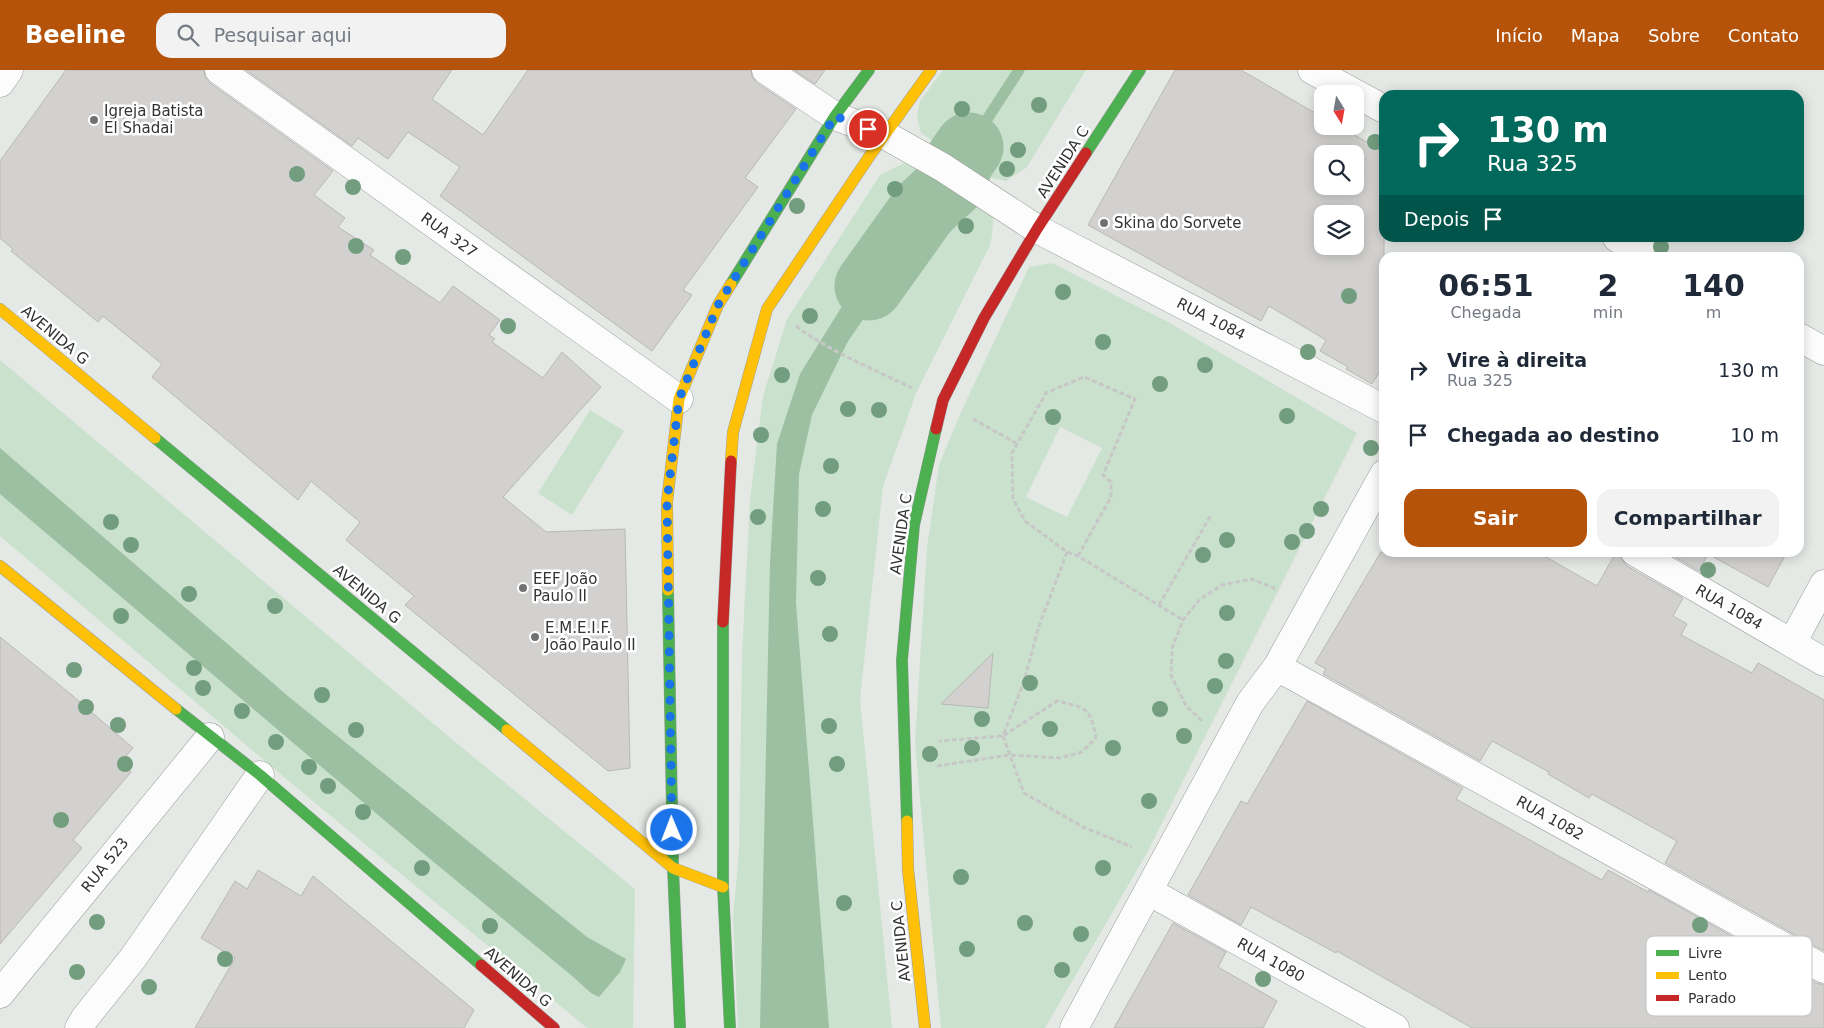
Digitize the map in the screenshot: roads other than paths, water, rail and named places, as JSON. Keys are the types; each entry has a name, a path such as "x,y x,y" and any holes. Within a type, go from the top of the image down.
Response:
{"street":[{"path":"0,83 9,70"},
{"name":"RUA 327","path":"219,70 679,399"},
{"name":"RUA 1084","path":"766,70 835,116 885,135 942,167 1037,229 1379,406"},
{"path":"680,1028 673,868 667,502 679,399 718,305 835,116 870,70"},
{"path":"730,1028 723,887 723,605 733,432 767,309 931,70"},
{"name":"AVENIDA C","path":"925,1028 908,869 902,660 914,525 943,400 984,318 1037,229 1140,70"},
{"path":"1312,70 1379,107"},
{"path":"1624,242 1642,252"},
{"name":"AVENIDA G","path":"0,309 673,868 723,887"},
{"path":"1804,340 1824,351"},
{"path":"1074,1028 1250,703 1276,667 1379,483"},
{"name":"RUA 1084","path":"1644,557 1824,662"},
{"name":"AVENIDA G","path":"0,566 210,737 260,775 554,1028"},
{"path":"1792,644 1824,584"},
{"name":"RUA 1082","path":"1276,667 1764,936"},
{"name":"RUA 523","path":"0,994 210,737"},
{"path":"79,1028 133,958 260,775"},
{"name":"RUA 1080","path":"1148,891 1395,1028"},
{"name":"RUA 1082","path":"1812,962 1824,969"}],"waterway":[{"path":"969,147 1019,70"},
{"path":"869,286 924,209 952,183 960,160 969,147"}],"place":[{"name":"Igreja Batista El Shadai","path":"94,120"},
{"name":"Skina do Sorvete","path":"1104,223"},
{"name":"EEF João Paulo II","path":"523,588"},
{"name":"E.M.E.I.F. João Paulo II","path":"535,637"}]}
